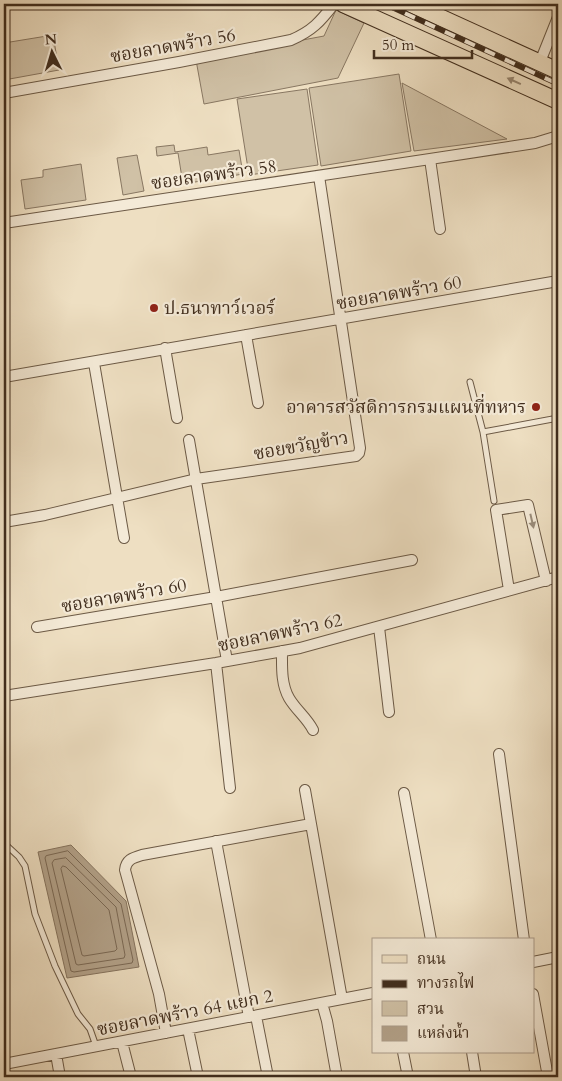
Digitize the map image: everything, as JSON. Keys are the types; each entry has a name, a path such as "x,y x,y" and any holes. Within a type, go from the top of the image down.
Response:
{"main road":[{"path":"343,4 558,101"},
{"path":"411,4 558,71"}],"street":[{"name":"ซอยลาดพร้าว 56","path":"4,93 291,40 306,34 334,4"},
{"path":"540,62 558,17"},
{"name":"ซอยลาดพร้าว 58","path":"4,223 535,143 558,136"},
{"path":"430,159 440,229"},
{"name":"ซอยขวัญข้าว","path":"4,522 196,479 356,456 359,453 360,448 342,319 319,176"},
{"name":"ซอยลาดพร้าว 60","path":"4,377 94,363 165,348 558,281"},
{"path":"246,335 258,403"},
{"path":"165,348 177,418"},
{"path":"94,363 124,538"},
{"path":"189,440 216,597 230,788"},
{"path":"509,590 496,510 528,506 546,581"},
{"name":"ซอยลาดพร้าว 60","path":"37,627 216,597 412,560"},
{"name":"ซอยลาดพร้าว 62","path":"4,696 282,651 380,627 558,578"},
{"path":"380,627 389,712"},
{"path":"282,651 286,692 289,699 309,722 313,730"},
{"path":"499,754 524,938"},
{"path":"305,790 342,999"},
{"path":"404,793 431,938"},
{"path":"166,1033 158,994 125,870 126,864 131,858 142,855 311,824"},
{"path":"216,841 252,1016 260,1032 268,1077"},
{"path":"534,962 558,957"},
{"name":"ซอยลาดพร้าว 64 แยก 2","path":"4,1064 372,993"},
{"path":"534,1000 548,1077"},
{"path":"322,1003 337,1077"},
{"path":"188,1029 198,1077"},
{"path":"122,1042 131,1077"},
{"path":"56,1054 60,1077"},
{"path":"403,1054 408,1077"},
{"path":"472,1054 476,1077"}],"lane":[{"path":"470,382 483,432 494,501"},
{"path":"483,432 558,418"},
{"path":"4,843 19,857 25,866 35,914 55,966 78,1014 84,1024 90,1029 96,1047"}],"green space":[{"path":"336,10 364,23 338,78 204,104 196,60 324,36"},
{"path":"53,35 59,70 4,80 4,43"},
{"path":"399,74 411,151 321,166 309,88"},
{"path":"402,83 507,139 414,151"},
{"path":"307,89 318,165 249,175 237,99"},
{"path":"174,145 175,152 207,147 208,155 239,150 243,174 183,184 178,153 157,156 156,147"},
{"path":"137,155 144,191 123,195 117,158"},
{"path":"81,164 86,200 25,209 21,180 43,177 43,170"}],"water":[{"path":"71,845 126,901 139,967 67,978 38,852"}],"railway":[{"path":"385,4 558,84"}],"place":[{"name":"ป.ธนาทาว์เวอร์","path":"154,308"},
{"name":"อาคารสวัสดิการกรมแผนที่ทหาร","path":"536,407"}]}
